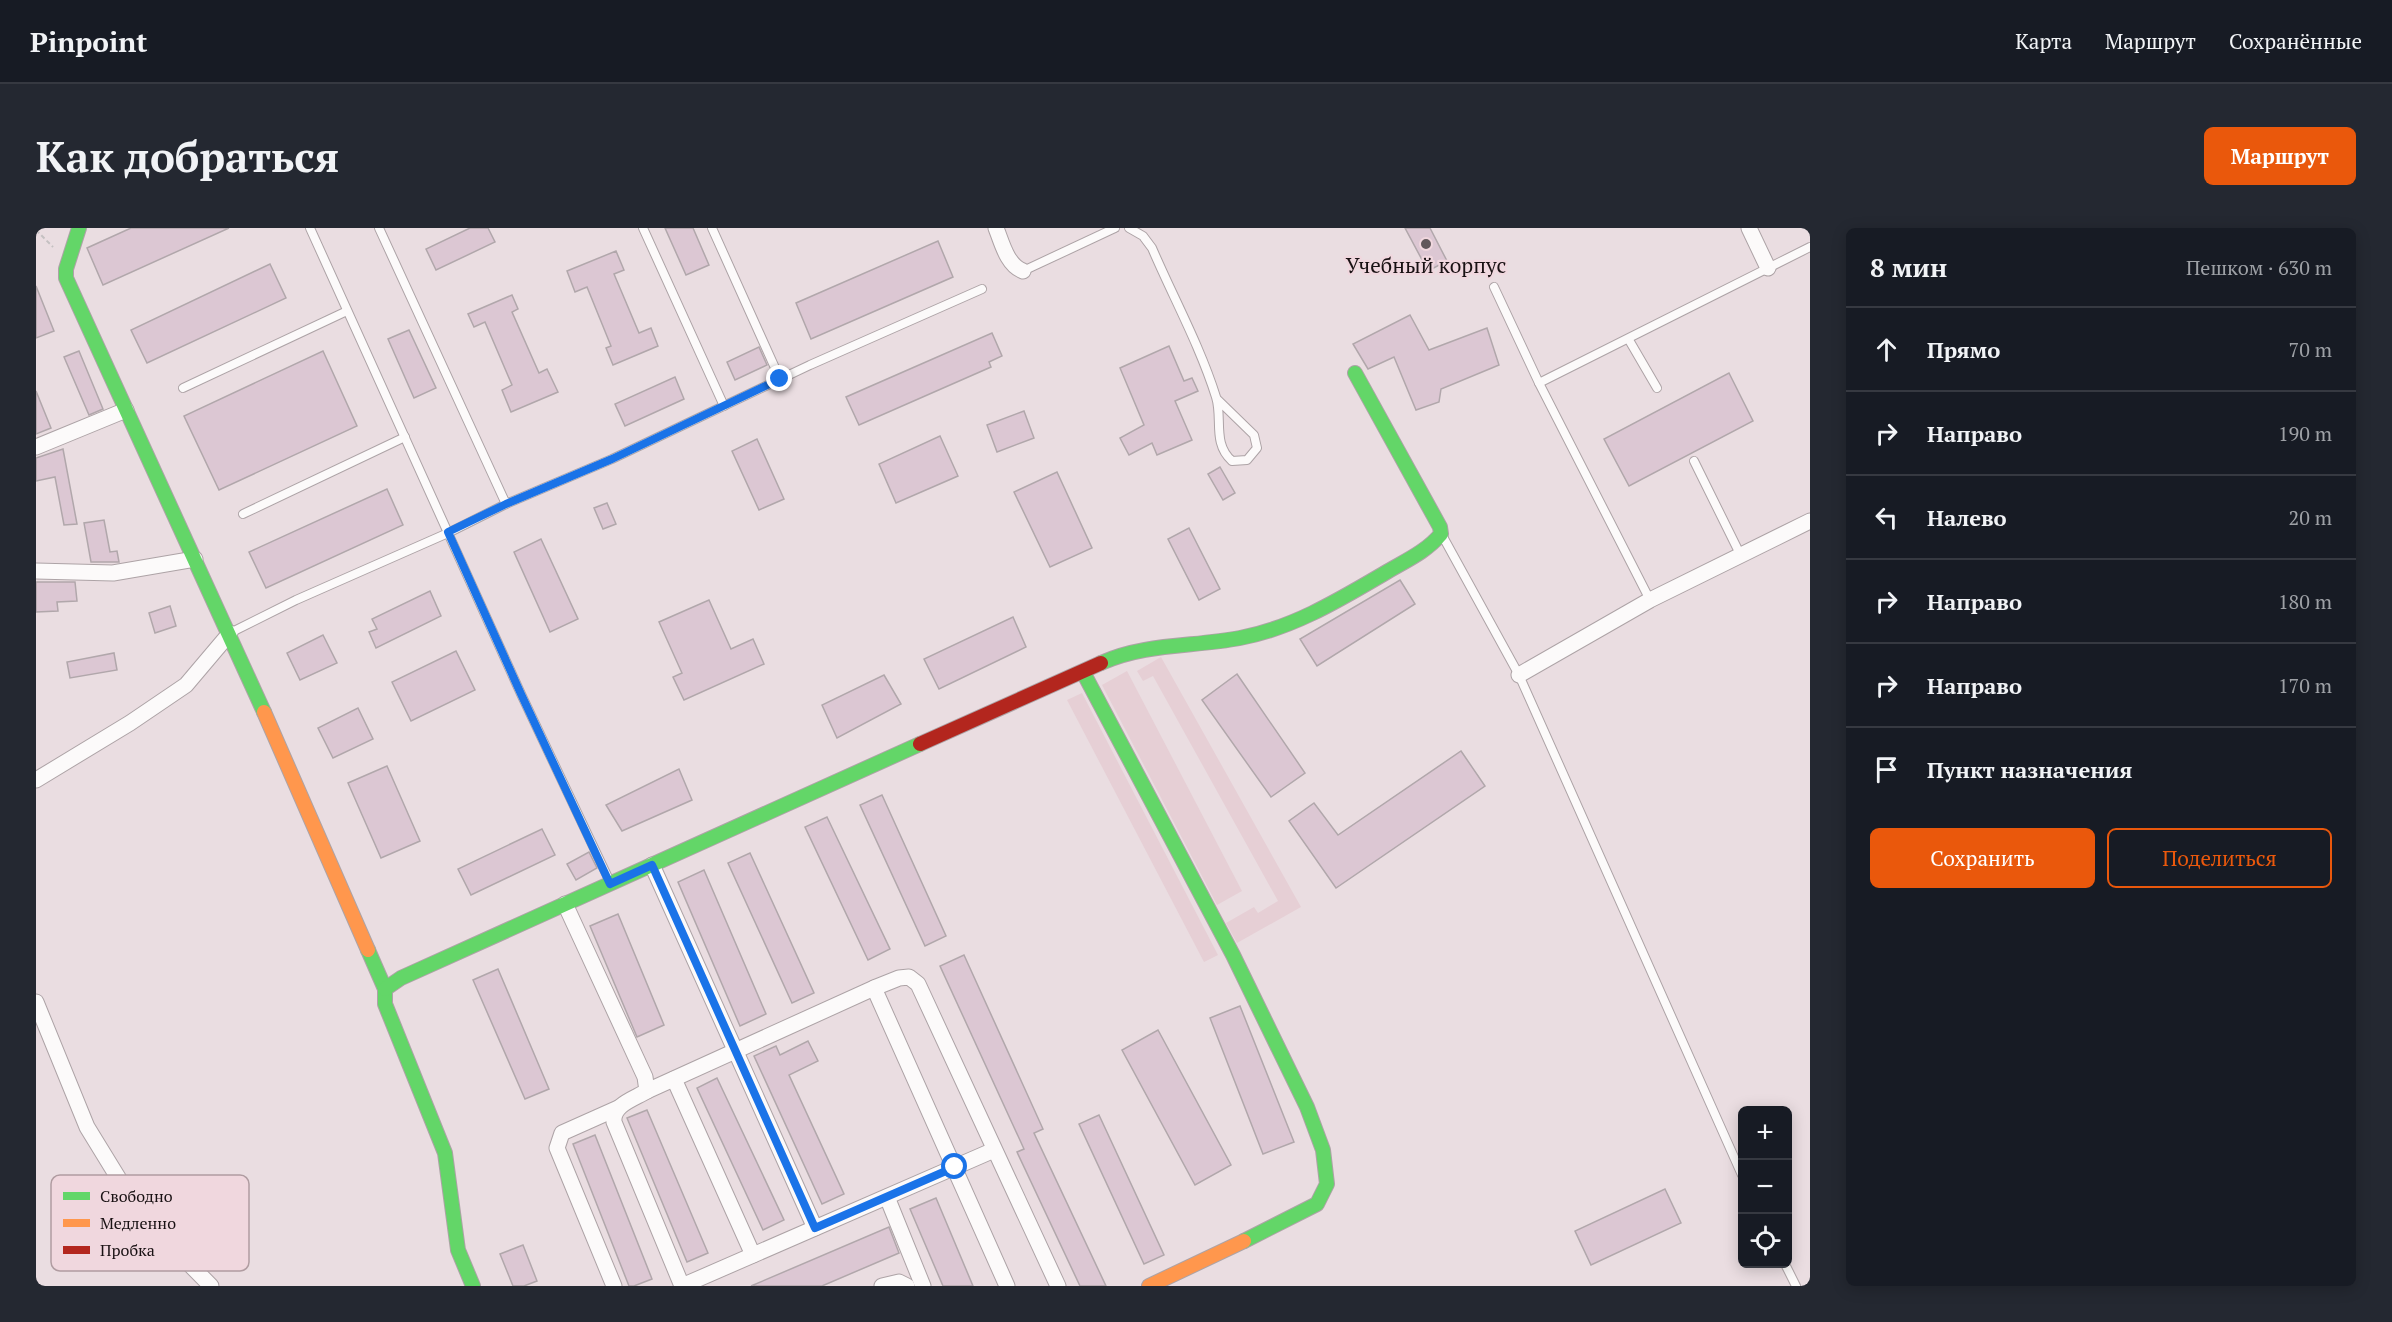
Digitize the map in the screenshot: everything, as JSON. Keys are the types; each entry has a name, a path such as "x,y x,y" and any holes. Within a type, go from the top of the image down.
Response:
{"street":[{"path":"79,228 68,261 66,278 230,633 385,989 385,1004 445,1153 458,1250 473,1286"},
{"path":"996,228 1011,262 1023,271"},
{"path":"1749,228 1768,268"},
{"path":"385,989 401,978 1121,654 1149,648 1212,643 1257,634 1329,608 1422,550 1441,534 1440,527 1355,373"},
{"path":"36,447 126,410"},
{"path":"1519,675 1650,600 1810,521"},
{"path":"36,571 112,573 195,559"},
{"path":"36,780 130,723 186,685 230,633"},
{"path":"1083,672 1255,998 1319,1137 1326,1163 1328,1182 1323,1199 1312,1209 1149,1286"},
{"path":"652,865 815,1228"},
{"path":"565,904 642,1066 647,1091"},
{"path":"614,1286 557,1148 562,1133 618,1108 647,1091 874,988 899,978 909,977 918,984 1058,1286"},
{"path":"874,988 1007,1286"},
{"path":"36,1002 87,1127 116,1175"},
{"path":"674,1079 753,1255"},
{"path":"618,1108 613,1114 614,1122 682,1286 994,1150"},
{"path":"886,1197 923,1286"},
{"path":"196,1271 211,1286"},
{"path":"882,1286 899,1282 907,1286"}],"lane":[{"path":"310,228 521,694 610,884"},
{"path":"379,228 506,504"},
{"path":"643,228 724,406"},
{"path":"712,228 780,379"},
{"path":"1023,271 1115,228"},
{"path":"1129,228 1143,236 1152,248 1217,399 1219,440 1225,455 1232,461 1247,460 1257,448 1254,435 1217,399"},
{"path":"1539,383 1629,340 1810,247"},
{"path":"1494,287 1539,383 1650,600"},
{"path":"230,633 296,600 506,504 612,459 780,379 982,289"},
{"path":"183,388 347,311"},
{"path":"1629,340 1658,388"},
{"path":"243,514 405,437"},
{"path":"1694,461 1741,556"},
{"path":"1441,534 1519,675 1738,1164"},
{"path":"1787,1268 1796,1286"}],"path":[{"path":"36,230 68,261"}],"shaded area":[{"path":"1161,657 1301,907 1237,943 1226,923 1254,907 1258,913 1278,901 1153,676 1143,681 1137,671"},
{"path":"1127,671 1242,891 1217,905 1102,685"},
{"path":"1082,693 1218,955 1204,962 1067,700"}],"building":[{"path":"131,228 229,228 103,285 87,248"},
{"path":"470,228 488,228 495,242 436,270 426,249"},
{"path":"665,228 693,228 709,265 686,275"},
{"name":"Учебный корпус","path":"1405,228 1430,228 1447,261 1428,271"},
{"path":"938,241 953,277 811,339 796,303"},
{"path":"616,251 624,270 614,274 639,333 651,328 658,346 613,365 606,348 611,346 587,287 575,292 567,271"},
{"path":"270,264 286,298 147,363 131,330"},
{"path":"36,286 54,331 36,338"},
{"path":"512,295 518,309 512,312 539,373 547,369 558,392 511,412 502,390 512,385 485,322 474,327 468,314"},
{"path":"1410,315 1429,350 1487,328 1499,365 1441,389 1439,402 1416,410 1394,357 1368,369 1353,344"},
{"path":"409,330 436,388 414,398 388,339"},
{"path":"992,333 1002,356 989,362 991,367 859,425 846,397"},
{"path":"1169,346 1184,381 1192,378 1198,391 1175,401 1192,440 1157,455 1152,443 1129,455 1120,438 1144,425 1120,368"},
{"path":"759,347 767,365 735,380 727,362"},
{"path":"79,351 103,409 89,415 64,357"},
{"path":"323,351 357,426 219,490 184,416"},
{"path":"1729,373 1753,421 1629,486 1604,439"},
{"path":"675,377 684,399 625,426 615,404"},
{"path":"36,391 51,428 36,434"},
{"path":"1024,411 1034,438 997,452 987,425"},
{"path":"940,436 958,476 896,503 879,464"},
{"path":"757,439 784,499 759,510 732,451"},
{"path":"63,449 77,524 64,525 55,477 36,481 36,458"},
{"path":"1220,467 1235,493 1223,500 1208,474"},
{"path":"1057,472 1092,548 1050,567 1014,492"},
{"path":"387,489 403,525 266,588 249,552"},
{"path":"607,503 616,524 603,529 594,508"},
{"path":"104,520 110,552 117,551 119,562 91,562 84,523"},
{"path":"1189,528 1220,589 1199,600 1168,539"},
{"path":"541,539 578,619 550,632 514,552"},
{"path":"1400,580 1415,604 1317,666 1300,639"},
{"path":"36,582 75,582 77,601 57,602 58,611 36,612"},
{"path":"430,591 441,616 376,648 369,632 377,629 372,619"},
{"path":"709,600 731,649 753,639 764,664 684,700 673,677 682,673 659,622"},
{"path":"170,606 176,626 155,633 149,613"},
{"path":"1013,617 1026,647 939,689 924,659"},
{"path":"323,635 337,663 300,680 287,653"},
{"path":"456,651 475,690 411,721 392,682"},
{"path":"114,653 117,670 70,678 67,662"},
{"path":"1237,674 1305,773 1271,797 1202,700"},
{"path":"884,675 901,704 837,738 822,705"},
{"path":"358,708 373,739 333,758 318,728"},
{"path":"1461,751 1485,786 1336,888 1289,821 1314,803 1338,835"},
{"path":"387,766 420,841 381,858 348,783"},
{"path":"679,769 692,800 622,831 606,805"},
{"path":"882,795 946,936 925,946 860,805"},
{"path":"827,817 890,949 868,960 805,827"},
{"path":"542,829 555,855 471,895 458,869"},
{"path":"589,852 597,868 576,880 567,864"},
{"path":"750,853 814,993 792,1003 728,863"},
{"path":"704,870 766,1014 740,1026 678,882"},
{"path":"618,914 664,1025 637,1037 590,926"},
{"path":"964,955 1043,1129 1034,1133 1106,1286 1080,1286 1017,1152 1024,1149 940,966"},
{"path":"498,969 549,1089 525,1099 473,980"},
{"path":"1240,1006 1294,1142 1263,1154 1210,1018"},
{"path":"1158,1030 1231,1165 1195,1185 1122,1050"},
{"path":"808,1041 818,1061 789,1075 844,1194 822,1204 754,1056 776,1046 780,1055"},
{"path":"717,1078 784,1220 763,1230 697,1088"},
{"path":"647,1110 708,1253 687,1262 627,1118"},
{"path":"1099,1115 1164,1255 1144,1264 1079,1124"},
{"path":"595,1135 652,1279 634,1286 629,1286 573,1144"},
{"path":"1665,1189 1681,1223 1591,1265 1575,1231"},
{"path":"936,1198 973,1286 943,1286 910,1209"},
{"path":"889,1227 899,1253 822,1286 751,1286"},
{"path":"523,1245 537,1281 524,1286 513,1286 500,1254"}],"traffic: fast":[{"path":"79,228 66,269 66,278 264,712"},
{"path":"1101,663 1135,652 1240,638 1279,627 1315,612 1415,556 1441,534 1440,527 1355,373"},
{"path":"1083,672 1233,955 1307,1107 1323,1150 1327,1184 1317,1204 1244,1241"},
{"path":"385,989 401,978 920,744"},
{"path":"368,950 385,989 385,1004 445,1153 458,1250 473,1286"}],"traffic: slow":[{"path":"264,712 368,950"},
{"path":"1149,1286 1244,1241"}],"traffic: jam":[{"path":"920,744 1101,663"}],"place":[{"name":"Учебный корпус","path":"1426,244"}],"route":[{"path":"780,379 612,459 506,504 448,532 610,884 652,865 815,1228 955,1167"}]}
